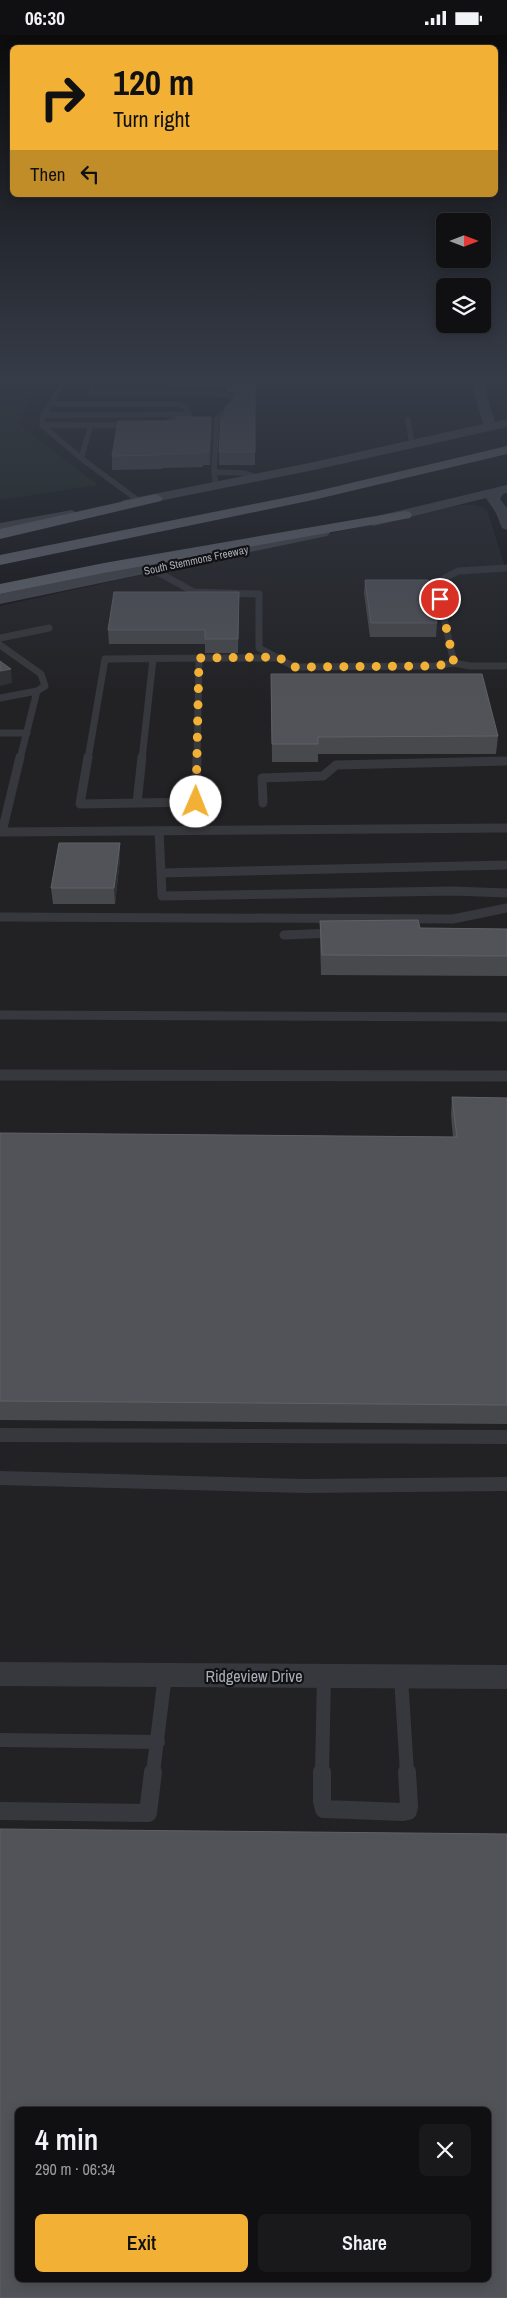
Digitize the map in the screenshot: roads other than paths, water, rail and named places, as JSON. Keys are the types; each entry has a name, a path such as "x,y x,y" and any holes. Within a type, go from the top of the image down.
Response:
{"highway":[{"path":"0,546 301,487"},
{"path":"0,560 353,487"},
{"name":"South Stemmons Freeway","path":"0,571 238,527 412,487"},
{"path":"0,534 156,498"},
{"path":"0,589 104,568 405,515"}],"main road":[{"path":"0,528 156,498 191,487"},
{"path":"502,491 494,499 503,513 507,524"},
{"name":"South Stemmons Freeway","path":"0,599 405,515 502,491"}],"street":[{"name":"Ridgeview Drive","path":"0,1674 507,1677"}],"lane":[{"path":"120,487 139,501"},
{"path":"454,663 436,583 458,571 507,568"},
{"path":"152,569 194,591 259,594 260,648 295,667 435,666 454,663 506,668"},
{"path":"0,639 49,628"},
{"path":"0,645 41,673 45,686 37,691 0,698"},
{"path":"199,658 196,802 80,804 105,659 278,657"},
{"path":"137,803 153,659"},
{"path":"37,691 1,832 507,828"},
{"path":"0,733 27,733"},
{"path":"262,803 262,778 323,776 336,765 507,761"},
{"path":"159,831 162,896 453,891 507,893"},
{"path":"161,873 507,865"},
{"path":"0,917 452,919 507,908"},
{"path":"284,935 345,933"},
{"path":"0,1015 507,1017"},
{"path":"0,1075 507,1076"},
{"path":"0,1435 507,1437"},
{"path":"0,1478 305,1486 507,1484"},
{"path":"0,1811 148,1813 165,1675"},
{"path":"324,1676 322,1801 324,1809 403,1812 408,1811 409,1806 402,1677"},
{"path":"0,1740 158,1742"}]}
